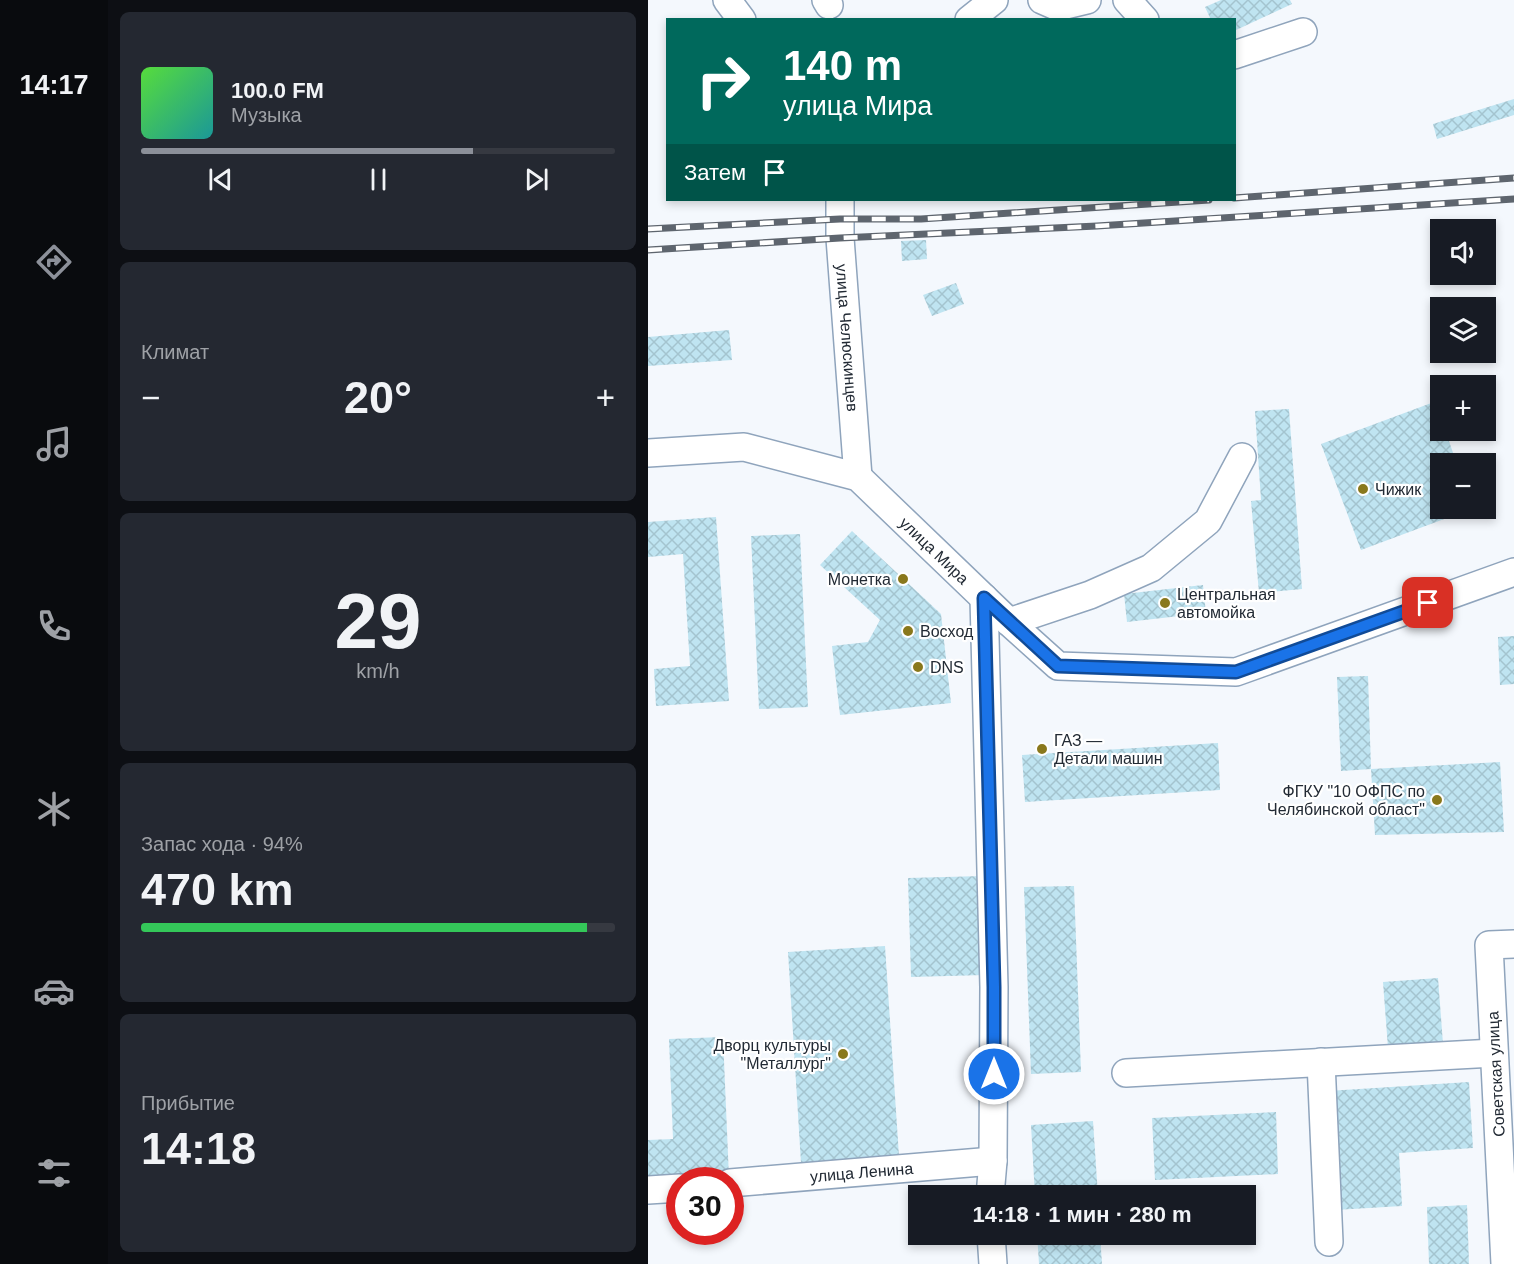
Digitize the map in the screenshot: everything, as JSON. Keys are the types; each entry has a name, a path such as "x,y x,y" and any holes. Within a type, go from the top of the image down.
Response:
{"street":[{"path":"727,0 740,18"},
{"path":"972,18 994,0"},
{"path":"1042,0 1058,7 1079,8"},
{"path":"1127,0 1143,18"},
{"path":"1236,54 1304,32"},
{"name":"улица Челюскинцев","path":"840,201 840,238 858,477"},
{"name":"улица Мира","path":"648,453 744,447 858,477 1058,666 1236,672 1514,572"},
{"path":"1009,622 1090,595 1150,568 1208,521 1242,457"},
{"path":"984,598 994,987 991,1185"},
{"name":"Советская улица","path":"1505,1264 1489,945 1514,944"},
{"path":"1126,1073 1494,1053"},
{"path":"1321,1062 1329,1242"},
{"name":"улица Ленина","path":"744,1182 993,1161"},
{"path":"648,1190 666,1189"},
{"path":"992,1245 993,1264"}],"building":[{"path":"1221,0 1290,0 1292,4 1236,30 1236,18 1210,18 1205,7"},
{"path":"1514,99 1514,115 1437,139 1433,124"},
{"path":"926,240 927,259 902,261 901,241"},
{"path":"956,283 964,304 932,316 923,295"},
{"path":"729,330 732,360 648,366 648,337"},
{"path":"1430,403 1430,441 1449,441 1453,453 1430,453 1430,519 1444,519 1361,550 1321,444"},
{"path":"1289,409 1302,589 1259,593 1251,501 1261,500 1255,411"},
{"path":"716,517 729,701 656,706 654,669 690,666 683,554 648,557 648,522"},
{"name":"Восход","path":"852,531 941,614 951,703 840,715 832,646 868,642 880,620 820,565"},
{"path":"800,534 808,707 759,709 751,536"},
{"name":"Центральная автомойка","path":"1203,585 1206,613 1127,622 1124,594"},
{"path":"1514,636 1514,684 1500,685 1498,637"},
{"path":"1368,676 1371,769 1341,771 1337,677"},
{"path":"1218,743 1220,790 1025,802 1022,755"},
{"name":"ФГКУ \"10 ОФПС по Челябинской област\"","path":"1500,762 1504,832 1375,835 1371,769"},
{"path":"982,876 985,975 911,977 908,878"},
{"path":"1074,886 1081,1072 1031,1074 1024,887"},
{"name":"Дворц культуры \"Металлург\"","path":"885,946 899,1156 801,1163 788,952"},
{"path":"1438,978 1444,1057 1389,1061 1383,982"},
{"path":"723,1037 729,1167 666,1167 666,1181 648,1182 648,1140 673,1139 669,1039"},
{"path":"1469,1082 1473,1148 1399,1153 1402,1206 1335,1210 1328,1091"},
{"path":"1276,1112 1278,1174 1155,1180 1152,1118"},
{"path":"1093,1121 1097,1185 1034,1185 1031,1125"},
{"path":"1467,1205 1469,1264 1429,1264 1427,1207"},
{"path":"1038,1245 1101,1245 1102,1264 1039,1264"}],"railway":[{"path":"1236,198 1514,178"},
{"path":"648,250 1097,226 1514,199"},
{"path":"648,229 840,219 921,219 1194,201"}],"place":[{"name":"Чижик","path":"1363,489"},
{"name":"Монетка","path":"903,579"},
{"name":"Центральная автомойка","path":"1165,603"},
{"name":"Восход","path":"908,631"},
{"name":"DNS","path":"918,667"},
{"name":"ГАЗ — Детали машин","path":"1042,749"},
{"name":"ФГКУ \"10 ОФПС по Челябинской област\"","path":"1437,800"},
{"name":"Дворц культуры \"Металлург\"","path":"843,1054"}],"route":[{"path":"994,1074 994,987 984,598 1058,666 1236,672 1428,603"}]}
